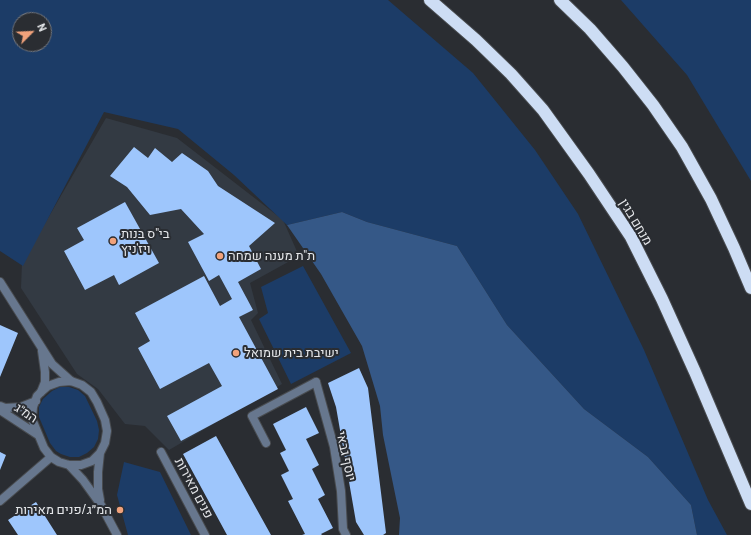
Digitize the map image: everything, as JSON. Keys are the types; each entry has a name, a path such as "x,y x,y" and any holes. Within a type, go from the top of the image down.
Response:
{"highway":[{"name":"מנחם בגין","path":"430,0 476,40 511,74 543,110 589,174 630,238 662,299 686,350 751,504"},
{"path":"560,0 590,29 623,67 653,105 682,147 712,200 751,288"}],"street":[{"path":"0,282 41,346 52,364 71,381 82,385 91,392 97,402 107,431 105,443 100,453 92,461 81,465 70,465 59,462 51,457 44,448 38,435 32,419 33,407 41,392 44,382 45,372 41,346"},
{"path":"41,392 48,386 59,382 71,381"},
{"name":"יוסף גבאי","path":"266,443 252,416 316,382 334,447 341,491 343,529 346,535"},
{"name":"המ\"ג","path":"0,406 5,408 21,408 36,401"},
{"name":"המ\"ג","path":"0,410 38,435"},
{"name":"פנים מאירות","path":"160,452 205,535"},
{"path":"100,453 98,489 101,505"},
{"path":"0,502 51,457"},
{"path":"70,465 101,505 117,535"}],"shaded area":[{"path":"0,0 388,0 473,73 535,150 578,214 644,350 708,500 727,535 697,535 691,505 648,457 584,409 507,325 457,246 367,222 342,212 287,225 234,175 178,129 104,112 23,266 0,251"},
{"path":"621,0 751,0 751,181 687,75"},
{"path":"106,118 177,138 283,220 299,256 250,283 258,313 251,320 282,384 169,450 145,426 125,424 98,389 77,374 21,288 22,263"},
{"path":"342,212 367,222 457,246 507,325 584,409 648,457 691,505 697,535 399,535 400,518 383,435 380,406 362,346 321,274 287,225"},
{"path":"303,266 351,353 291,384 259,319 268,313 261,287"},
{"path":"60,387 69,387 78,390 85,396 97,421 99,430 98,439 94,447 79,457 70,457 56,451 50,443 39,417 39,407 43,399 52,391"},
{"path":"124,462 160,472 191,535 128,535 117,495"}],"building":[{"path":"134,147 148,158 155,148 172,162 182,153 208,171 218,186 275,223 249,246 261,269 238,282 253,310 239,317 278,389 181,441 167,416 222,386 209,363 160,389 138,348 150,341 135,313 204,276 220,306 232,299 219,275 209,281 188,242 204,234 181,209 150,215 127,187 110,176"},
{"path":"125,202 159,263 119,285 114,275 85,290 64,251 84,240 77,228"},
{"path":"0,325 18,333 0,377"},
{"path":"359,368 368,388 386,533 383,535 364,535 356,522 336,407 328,383"},
{"path":"306,407 319,433 306,439 319,465 312,469 325,495 318,499 333,528 321,534 322,535 302,535 305,534 288,501 293,499 281,475 289,471 280,453 286,450 273,424"},
{"path":"216,436 271,535 227,535 183,454"},
{"path":"0,452 6,455 0,470"},
{"path":"36,502 57,535 18,535 8,520"}],"place":[{"name":"בי\"ס בנות ויז'ניץ","path":"113,241"},
{"name":"ת\"ת מענה שמחה","path":"220,256"},
{"name":"ישיבת בית שמואל","path":"236,353"},
{"name":"המ״ג/פנים מאירות","path":"120,510"}]}
